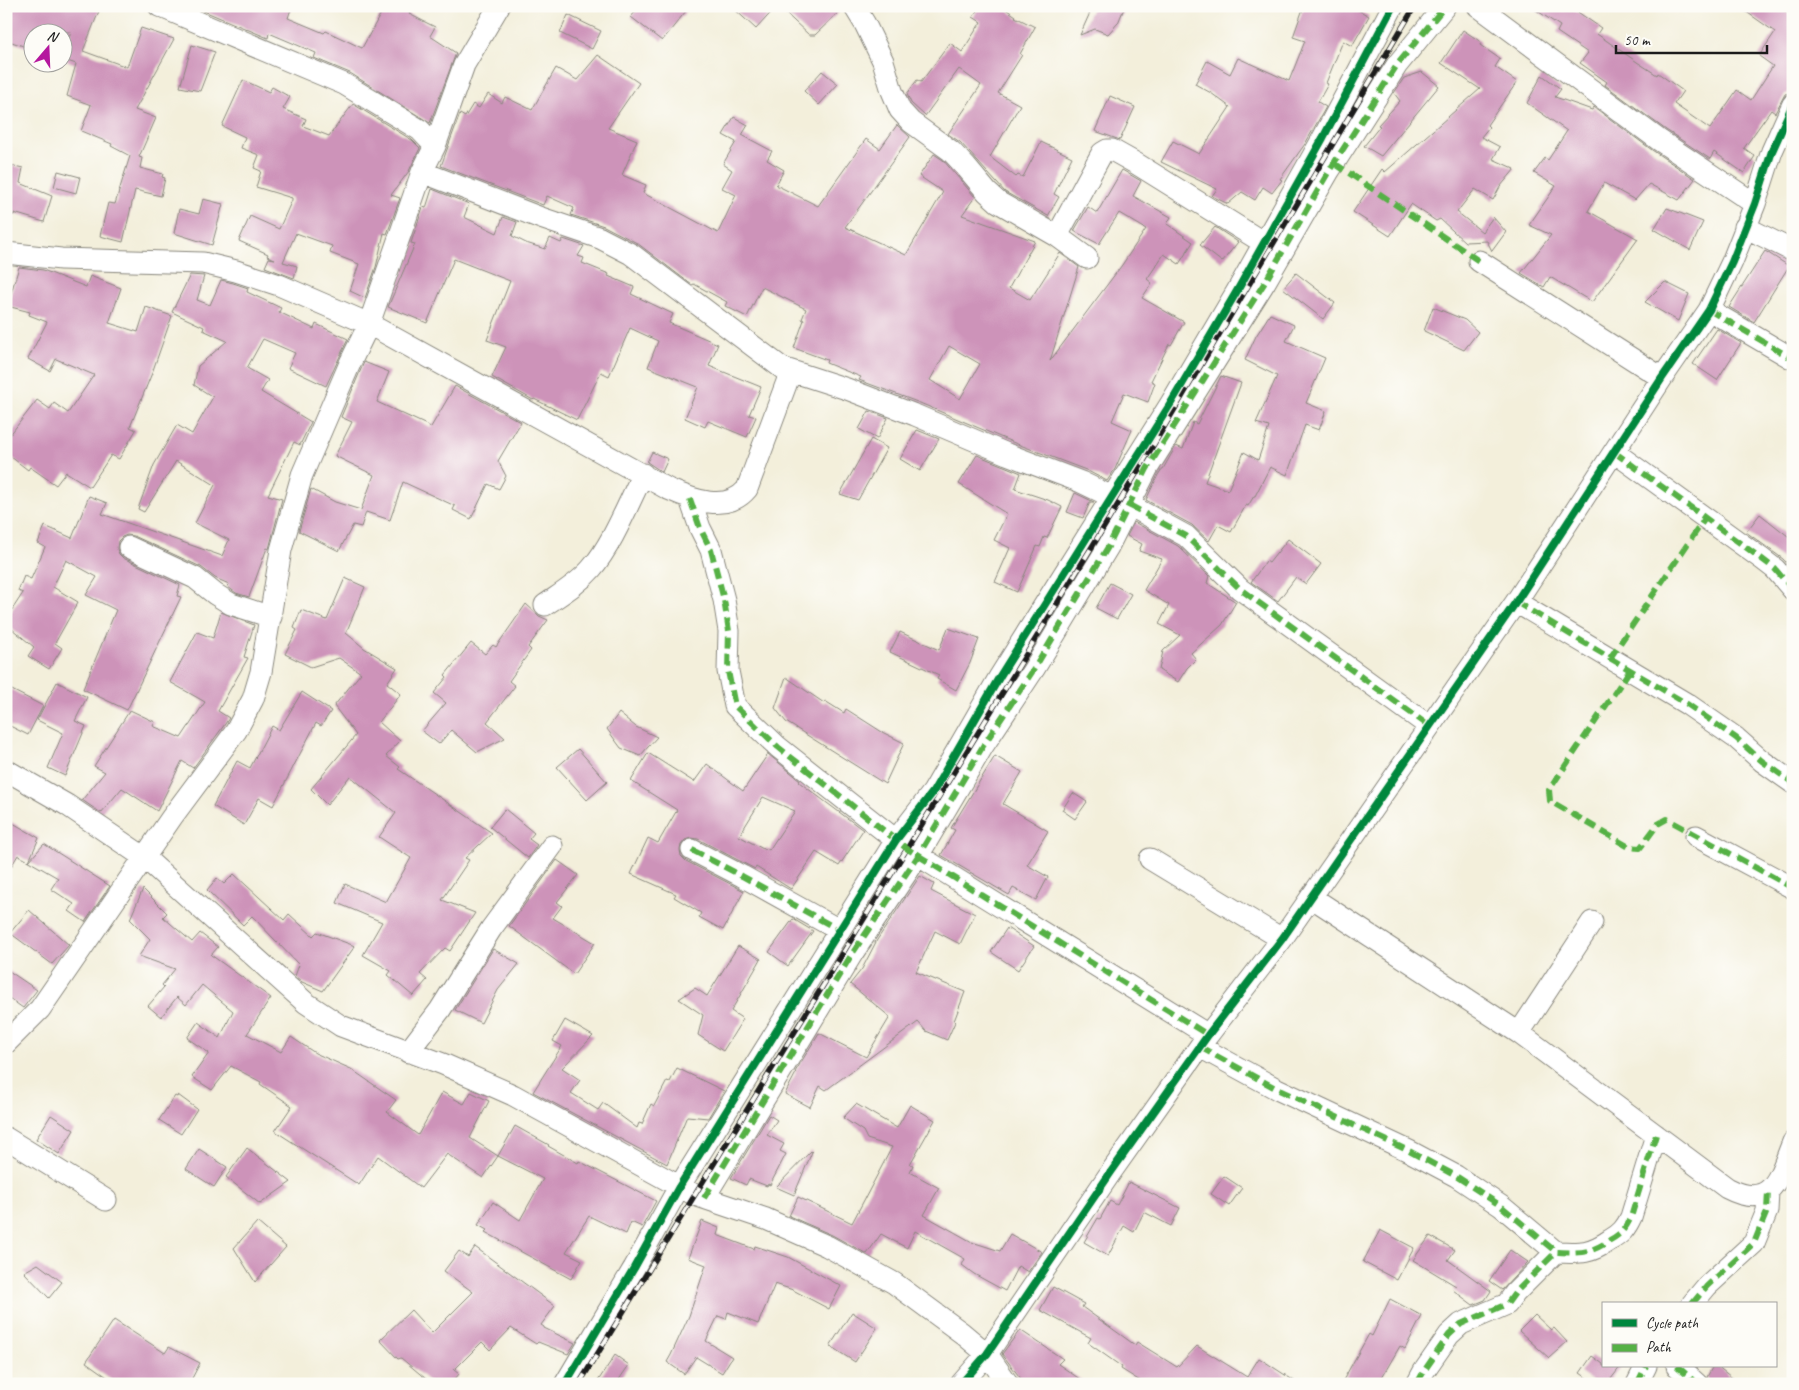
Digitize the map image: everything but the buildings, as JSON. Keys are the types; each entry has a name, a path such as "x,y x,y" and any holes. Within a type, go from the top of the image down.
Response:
{"street":[{"path":"159,6 344,84 420,130 435,146"},
{"path":"6,1042 40,1009 172,817 236,731 253,699 261,672 281,550 302,475 369,324 422,172 435,146 464,65 499,6"},
{"path":"854,6 883,61 900,110 911,122 951,151 998,202 1057,236 1087,258"},
{"path":"704,1198 852,954 918,856 983,746 1034,669 1108,547 1120,501 1171,404 1324,138 1393,6"},
{"path":"565,1384 634,1268 679,1186 896,840 932,792 1000,676 1120,501 1147,469 1265,282 1328,171 1398,65 1445,6"},
{"path":"1478,6 1659,140 1755,204"},
{"path":"961,1384 987,1354 1111,1172 1204,1041 1282,939 1516,602 1662,378 1709,310 1732,262 1755,204 1772,150 1793,104"},
{"path":"1057,236 1102,154 1107,150 1112,150 1138,164 1264,243"},
{"path":"422,172 541,218 600,238 631,254 745,342 782,368 847,389 1081,482 1186,536 1240,589 1429,726"},
{"path":"1745,228 1793,251"},
{"path":"6,253 61,259 203,263 279,285 369,324 668,489 690,499 723,502 738,498 747,489 791,371"},
{"path":"1478,261 1662,378"},
{"path":"1709,310 1793,359"},
{"path":"1614,452 1775,569 1793,590"},
{"path":"545,606 592,568 605,550 643,474"},
{"path":"690,499 700,528 711,550 724,600 729,631 728,671 735,706 778,747 918,856 1277,1089 1409,1151 1456,1176 1501,1206 1556,1252"},
{"path":"129,547 195,578 231,604 270,616"},
{"path":"1516,602 1686,704 1736,738 1762,761 1793,783"},
{"path":"6,770 67,805 145,858 306,1003 341,1026 443,1064 513,1096 704,1198 766,1219 836,1251 894,1283 962,1333 987,1354 1008,1384"},
{"path":"1696,836 1793,888"},
{"path":"408,1052 440,1010 491,929 552,846"},
{"path":"692,850 767,889 839,930"},
{"path":"1150,859 1282,939"},
{"path":"1311,897 1519,1033 1727,1188 1740,1195 1756,1196 1768,1191 1778,1179 1793,1142"},
{"path":"1519,1033 1592,922"},
{"path":"1417,1384 1450,1335 1461,1324 1507,1304 1515,1293 1556,1252 1582,1253 1595,1250 1625,1230 1631,1217 1656,1135"},
{"path":"6,1138 106,1200"},
{"path":"1694,1302 1707,1286 1754,1244 1767,1211 1768,1191"},
{"path":"1637,1384 1645,1368"},
{"path":"1678,1368 1696,1384"}],"railway":[{"path":"579,1384 1120,501 1415,6"}],"marked path":[{"path":"704,1198 852,954 918,856 983,746 1034,669 1108,547 1147,469 1265,282 1329,171 1397,65 1445,6"},
{"path":"1334,163 1479,261"},
{"path":"1709,310 1793,359"},
{"path":"1614,452 1775,569 1793,590"},
{"path":"690,499 700,528 711,550 724,600 729,631 728,671 735,706 778,747 906,848 1208,1035"},
{"path":"1129,505 1186,536 1240,589 1429,726"},
{"path":"1610,658 1706,517"},
{"path":"1516,602 1687,704 1736,738 1762,761 1793,783"},
{"path":"1630,670 1549,790 1550,801 1629,847 1640,848 1658,824 1667,819 1793,888"},
{"path":"692,850 839,930"},
{"path":"1200,1047 1277,1089 1409,1151 1456,1176 1501,1206 1556,1252"},
{"path":"1417,1384 1449,1335 1461,1324 1507,1304 1515,1293 1556,1252 1590,1250 1603,1245 1623,1230 1631,1217 1656,1135"},
{"path":"1694,1302 1707,1286 1754,1243 1767,1211 1768,1191"},
{"path":"1637,1384 1645,1368"},
{"path":"1679,1368 1697,1384"}],"cycle path":[{"path":"565,1384 634,1268 679,1187 896,840 933,792 1000,676 1171,403 1237,291 1323,138 1393,6"},
{"path":"961,1384 987,1354 1111,1172 1208,1035 1282,939 1516,602 1662,378 1709,310 1732,262 1755,204 1772,151 1793,104"}]}
